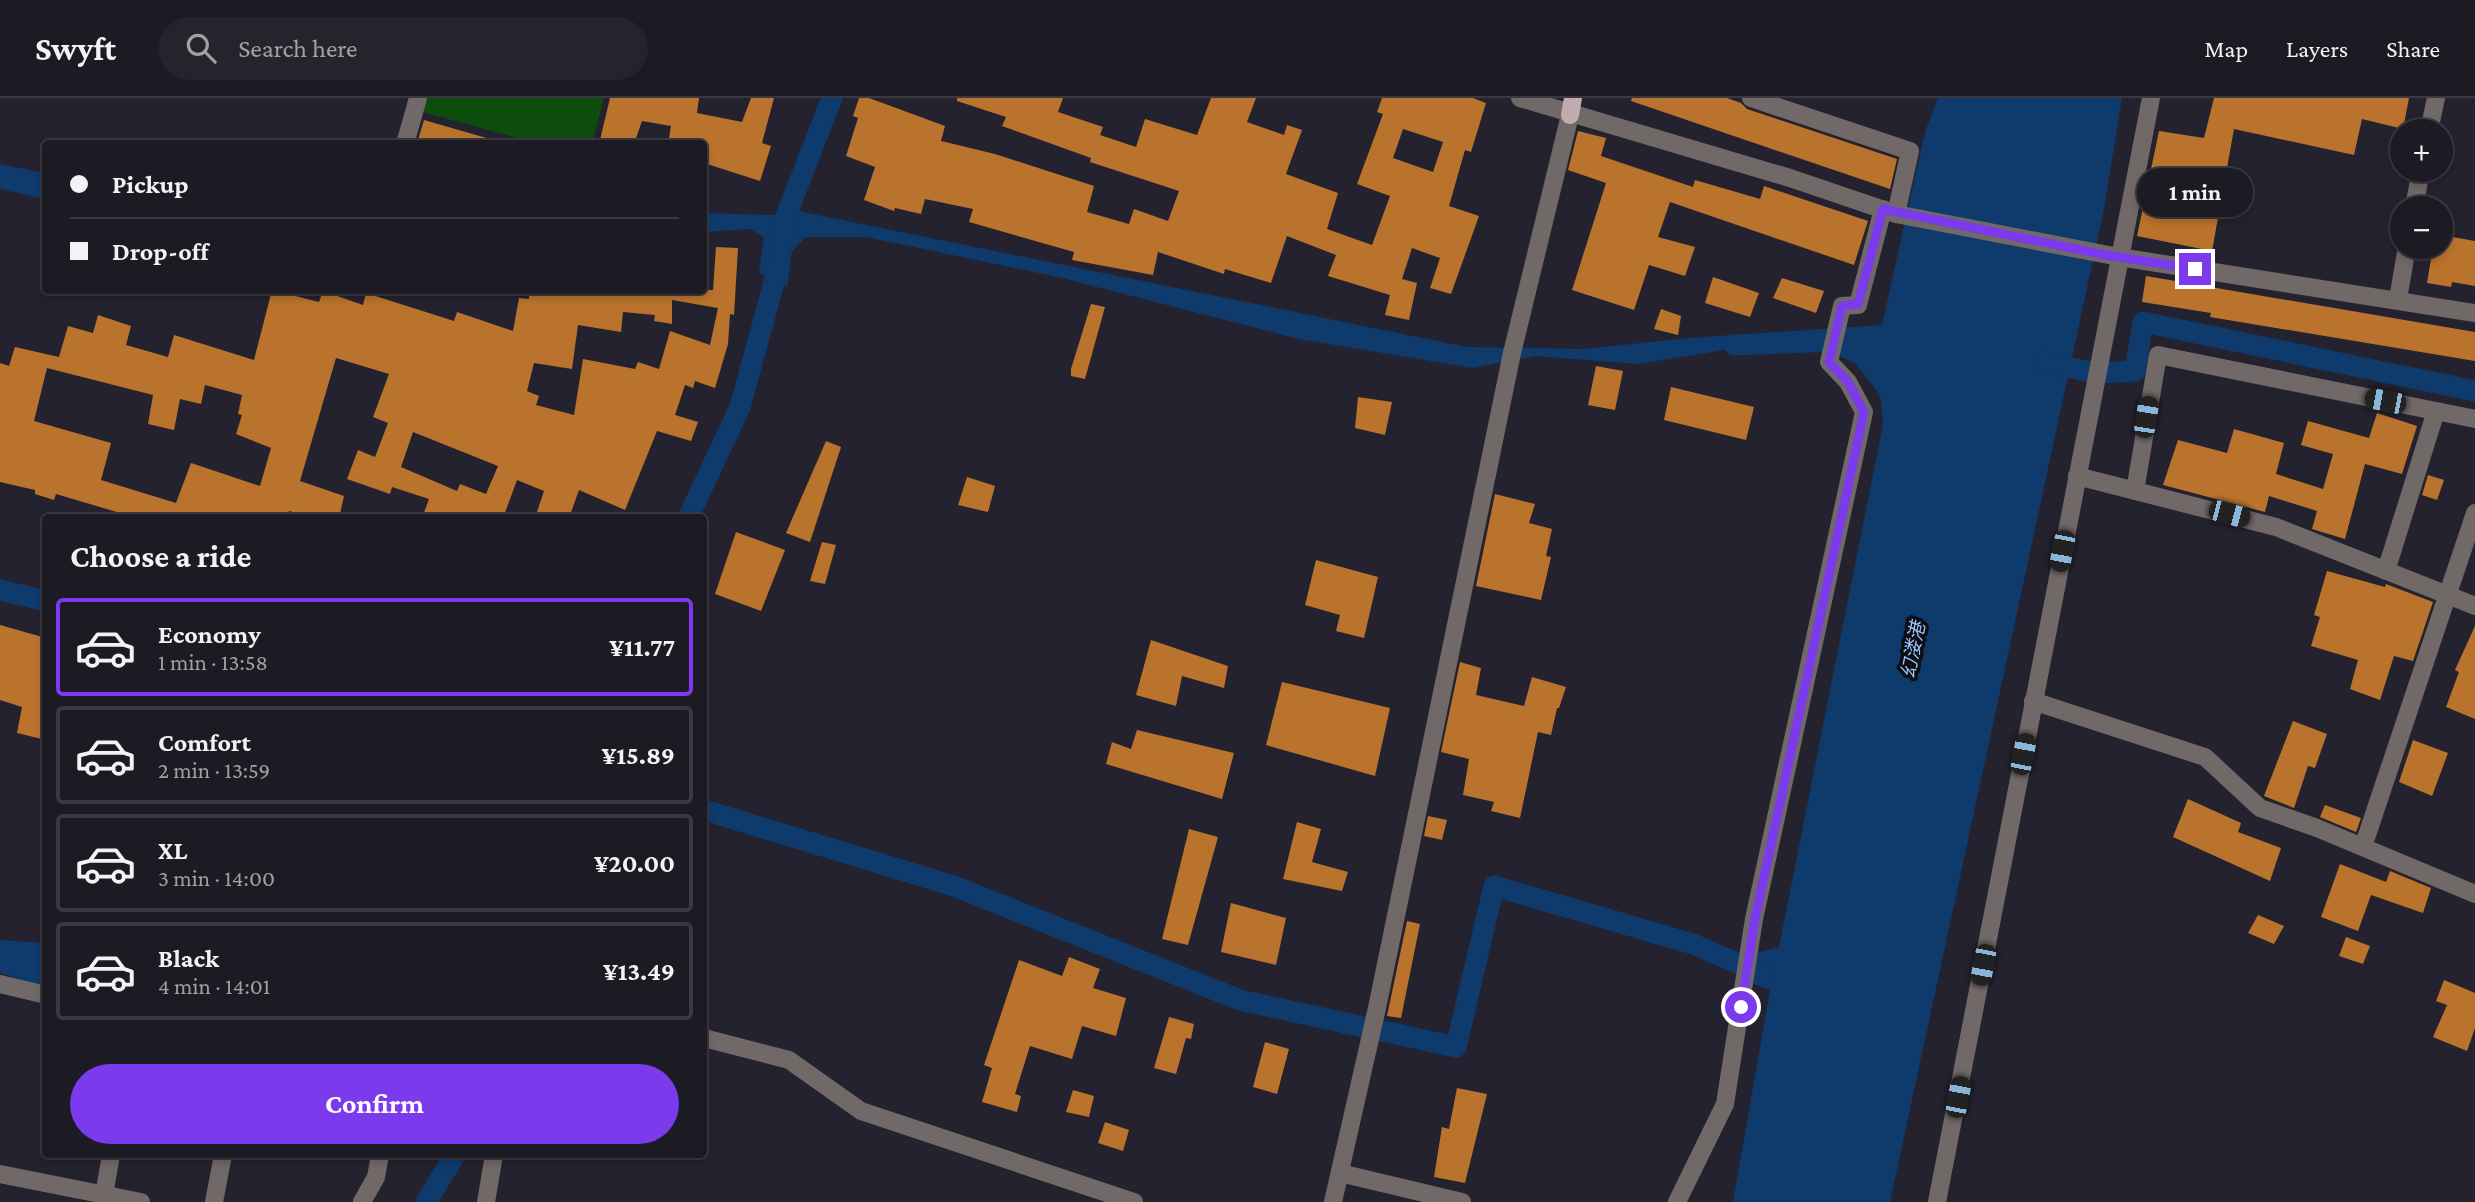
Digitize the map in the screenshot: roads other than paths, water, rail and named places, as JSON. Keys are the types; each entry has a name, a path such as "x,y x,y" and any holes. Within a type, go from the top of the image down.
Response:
{"street":[{"path":"406,140 418,98"},
{"path":"1520,98 1571,106 1890,211 2100,254 2475,313"},
{"path":"1676,1202 1725,1104 1755,919 1864,412 1848,382 1829,362 1842,306 1858,304 1910,151 1751,98"},
{"path":"1937,1202 2151,98"},
{"path":"2431,119 2436,98"},
{"path":"1333,1202 1360,1091 1363,1059 1377,1008 1512,353 1571,106"},
{"path":"2398,299 2405,259"},
{"path":"2135,491 2158,355 2475,419"},
{"path":"2386,571 2436,411"},
{"path":"2077,475 2276,527 2475,606"},
{"path":"2363,847 2475,513"},
{"path":"2033,701 2205,757 2260,808 2475,894"},
{"path":"0,984 42,994"},
{"path":"707,1039 789,1060 861,1111 1134,1202"},
{"path":"94,1196 110,1158"},
{"path":"214,1202 222,1158"},
{"path":"362,1202 376,1177 379,1158"},
{"path":"486,1202 493,1158"},
{"path":"0,1174 94,1196 141,1202"},
{"path":"1340,1174 1462,1202"}],"water":[{"name":"幻溇港","path":"1938,98 2122,98 2104,209 1890,1202 1733,1202 1770,990 1750,983 1756,953 1779,947 1883,424 1880,395 1855,363 1798,338 1638,364 1535,356 1473,368 1299,339 1058,277 866,237 806,237 792,251 787,286 759,273 764,238 751,229 707,232 707,213 775,215 783,208 1467,347 1584,349 1689,338 1882,325 1925,132"},
{"path":"0,164 42,172 42,198 0,189"},
{"path":"0,940 42,943 42,987 0,973"}],"waterway":[{"path":"690,514 740,407 779,264 784,221 832,98"},
{"path":"2043,362 2096,373 2135,371 2143,322 2475,391"},
{"path":"1734,345 1834,341"},
{"path":"0,590 42,600"},
{"path":"707,811 954,886 1240,1000 1456,1047 1494,886 1693,944 1764,975"},
{"path":"426,1202 453,1158"}]}
